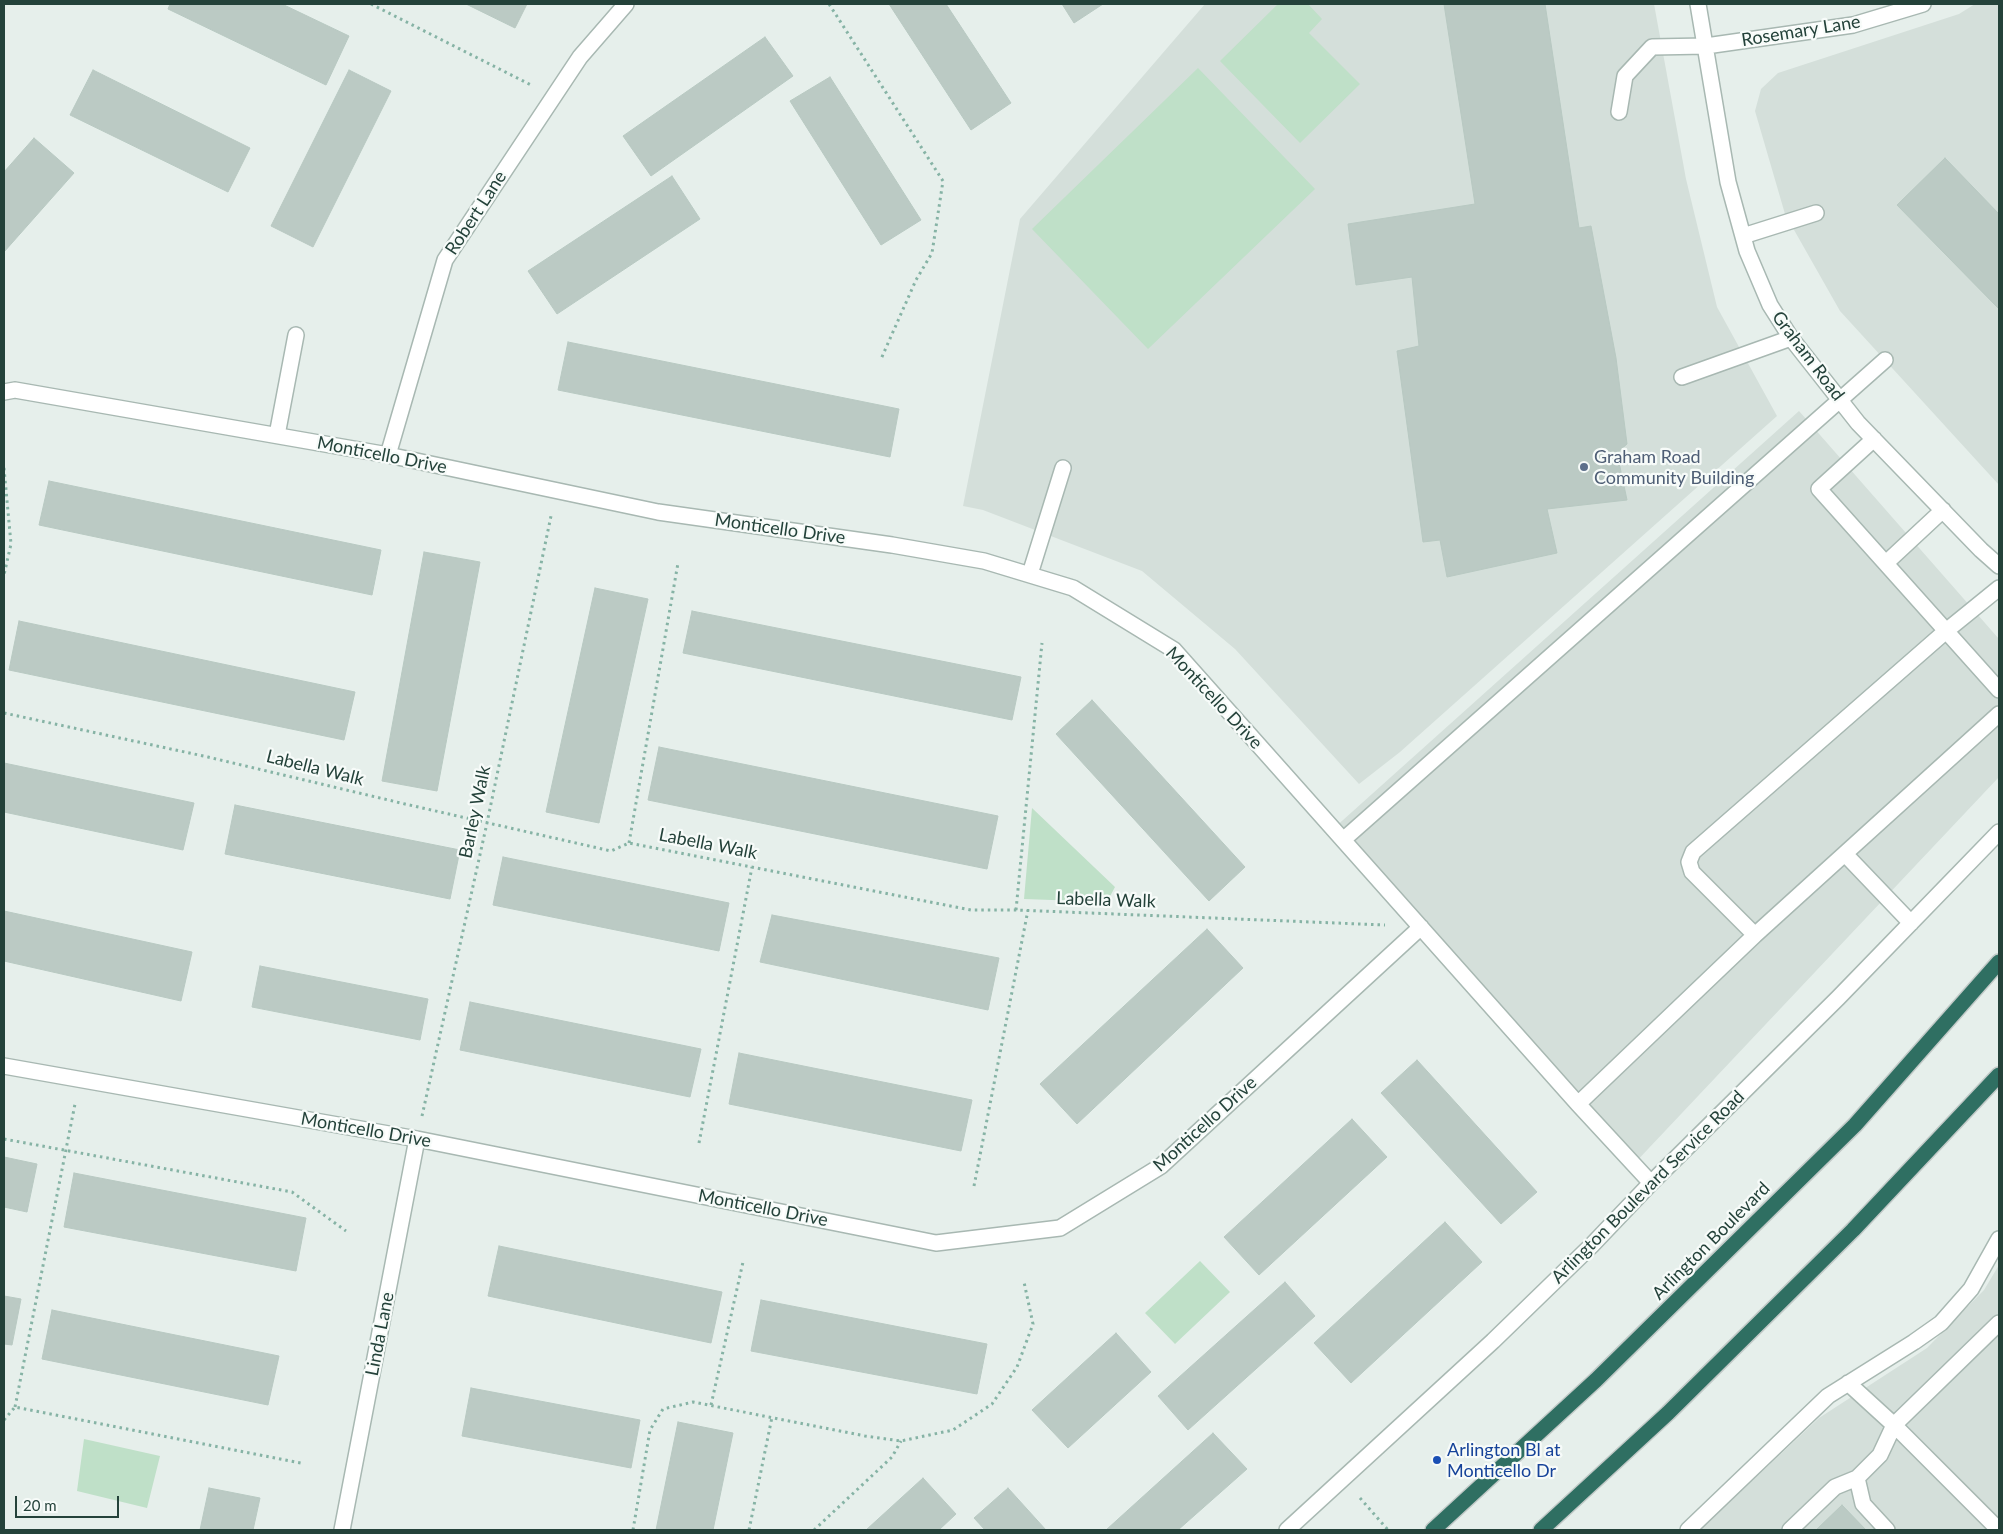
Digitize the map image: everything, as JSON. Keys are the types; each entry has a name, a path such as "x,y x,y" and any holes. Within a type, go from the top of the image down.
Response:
{"highway":[{"name":"Arlington Boulevard","path":"1433,1530 1596,1380 1855,1125 1999,962"},
{"path":"1541,1530 1668,1413 1853,1230 1999,1075"}],"street":[{"name":"Robert Lane","path":"388,455 445,260 580,57 626,4"},
{"name":"Graham Road","path":"1698,4 1728,182 1747,251 1770,305 1791,338 1840,400 1874,439 1981,550 1997,559"},
{"name":"Rosemary Lane","path":"1619,112 1625,76 1652,48 1706,46 1853,25 1923,4"},
{"path":"1743,236 1816,213"},
{"path":"277,435 296,335"},
{"path":"1682,377 1791,338"},
{"path":"1343,840 1885,360"},
{"name":"Monticello Drive","path":"4,392 15,390 388,455 658,512 892,545 984,561 1073,588 1174,650 1578,1104 1651,1183"},
{"path":"1874,439 1819,490 1999,690"},
{"path":"1030,574 1063,468"},
{"path":"1886,563 1943,510"},
{"path":"1755,935 1692,872 1689,862 1693,852 1946,631 1999,588"},
{"path":"1578,1104 1755,935 1999,714"},
{"name":"Arlington Boulevard Service Road","path":"1286,1530 1493,1341 1832,1005 1999,832"},
{"path":"1845,854 1911,923"},
{"name":"Monticello Drive","path":"4,1066 417,1138 936,1243 1060,1228 1161,1166 1421,927"},
{"name":"Linda Lane","path":"342,1530 417,1138"},
{"path":"1688,1530 1828,1396 1941,1323 1971,1289 1999,1239"},
{"path":"1790,1530 1835,1487 1857,1478 1880,1455 1894,1425 1999,1324"},
{"path":"1848,1383 1894,1425 1999,1530"},
{"path":"1857,1478 1863,1504 1887,1530"}],"path":[{"path":"371,4 554,96"},
{"path":"828,4 942,181 932,253 916,280 881,359"},
{"path":"4,468 11,544 4,575"},
{"name":"Barley Walk","path":"417,1138 487,823 556,490"},
{"path":"629,843 678,563"},
{"path":"1016,910 1042,643"},
{"name":"Labella Walk","path":"4,712 208,757 611,851 629,843 971,910 1028,910 1421,927"},
{"path":"699,1143 752,867"},
{"path":"974,1186 1028,910"},
{"path":"4,1420 15,1407 80,1079"},
{"path":"4,1140 292,1192 346,1231"},
{"path":"711,1405 743,1262"},
{"path":"633,1530 650,1430 663,1409 693,1402 865,1436 901,1441 953,1430 992,1404 1017,1366 1033,1324 1024,1282"},
{"path":"15,1407 300,1463"},
{"path":"749,1530 772,1417"},
{"path":"814,1530 892,1457 901,1441"},
{"path":"1356,1493 1388,1530"}],"shaded area":[{"path":"1205,4 1654,4 1686,179 1717,307 1777,416 1400,752 1359,784 1235,649 1142,571 983,510 963,506 1020,219"},
{"path":"1975,4 1999,4 1999,485 1840,311 1785,214 1755,111 1761,89 1778,73 1959,14"},
{"path":"1799,411 1999,639 1999,777 1632,1166 1333,829"},
{"path":"1999,1265 1999,1530 1700,1530 1819,1418 1927,1348 1984,1290"}],"green space":[{"path":"1278,4 1308,4 1322,19 1309,33 1360,84 1300,143 1220,61"},
{"path":"1198,68 1315,189 1148,349 1032,229"},
{"path":"1032,808 1115,887 1107,902 1024,899"},
{"path":"1200,1261 1230,1292 1175,1344 1145,1313"},
{"path":"84,1439 160,1456 147,1508 77,1491"}],"building":[{"path":"170,4 282,4 349,36 326,85 168,9"},
{"path":"466,4 527,4 515,28"},
{"path":"889,4 946,4 1011,103 971,130"},
{"path":"1062,4 1103,4 1074,23"},
{"path":"1444,4 1545,4 1579,228 1591,226 1616,358 1627,444 1617,453 1627,500 1547,509 1557,553 1447,577 1440,540 1423,542 1397,351 1419,346 1412,277 1356,285 1348,224 1475,204"},
{"path":"765,37 793,76 651,176 623,136"},
{"path":"93,70 250,148 228,192 70,115"},
{"path":"349,70 391,91 313,247 271,226"},
{"path":"830,77 921,220 881,245 790,101"},
{"path":"34,138 74,173 4,252 4,172"},
{"path":"1945,158 1999,214 1999,309 1897,205"},
{"path":"672,176 700,219 557,314 528,271"},
{"path":"568,342 899,409 890,457 558,390"},
{"path":"49,481 381,550 372,595 39,525"},
{"path":"424,552 480,562 437,791 382,781"},
{"path":"595,588 648,599 599,823 546,812"},
{"path":"692,611 1021,677 1012,720 683,653"},
{"path":"19,621 355,692 344,740 9,670"},
{"path":"1092,700 1245,867 1209,901 1056,734"},
{"path":"659,747 998,816 987,869 648,800"},
{"path":"4,763 194,803 183,850 4,812"},
{"path":"235,805 460,850 450,899 225,854"},
{"path":"503,857 729,903 719,951 493,905"},
{"path":"4,911 192,952 181,1001 4,961"},
{"path":"772,915 999,958 988,1010 760,962"},
{"path":"1207,929 1243,968 1077,1124 1040,1084"},
{"path":"260,966 428,999 420,1040 252,1007"},
{"path":"470,1002 701,1049 690,1097 460,1050"},
{"path":"739,1053 972,1100 961,1151 729,1104"},
{"path":"1417,1060 1537,1192 1501,1224 1381,1093"},
{"path":"1352,1119 1387,1157 1259,1275 1224,1237"},
{"path":"4,1157 37,1164 27,1212 4,1207"},
{"path":"74,1173 306,1218 296,1271 64,1227"},
{"path":"1445,1222 1482,1262 1351,1383 1314,1343"},
{"path":"499,1246 722,1292 711,1343 488,1296"},
{"path":"1285,1282 1315,1316 1188,1430 1158,1396"},
{"path":"4,1296 21,1299 12,1345 4,1344"},
{"path":"761,1300 987,1344 977,1394 751,1351"},
{"path":"52,1310 279,1356 268,1405 42,1359"},
{"path":"1116,1333 1151,1372 1068,1448 1032,1410"},
{"path":"471,1388 640,1420 631,1468 462,1436"},
{"path":"678,1422 733,1433 713,1530 656,1530"},
{"path":"1213,1433 1247,1469 1178,1530 1106,1530"},
{"path":"923,1478 956,1514 939,1530 866,1530"},
{"path":"209,1488 260,1498 253,1530 200,1530"},
{"path":"1008,1488 1046,1530 985,1530 974,1518"},
{"path":"1842,1505 1866,1530 1816,1530"}],"place":[{"name":"Graham Road Community Building","path":"1584,467"},
{"name":"Arlington Bl at Monticello Dr","path":"1437,1460"}]}
